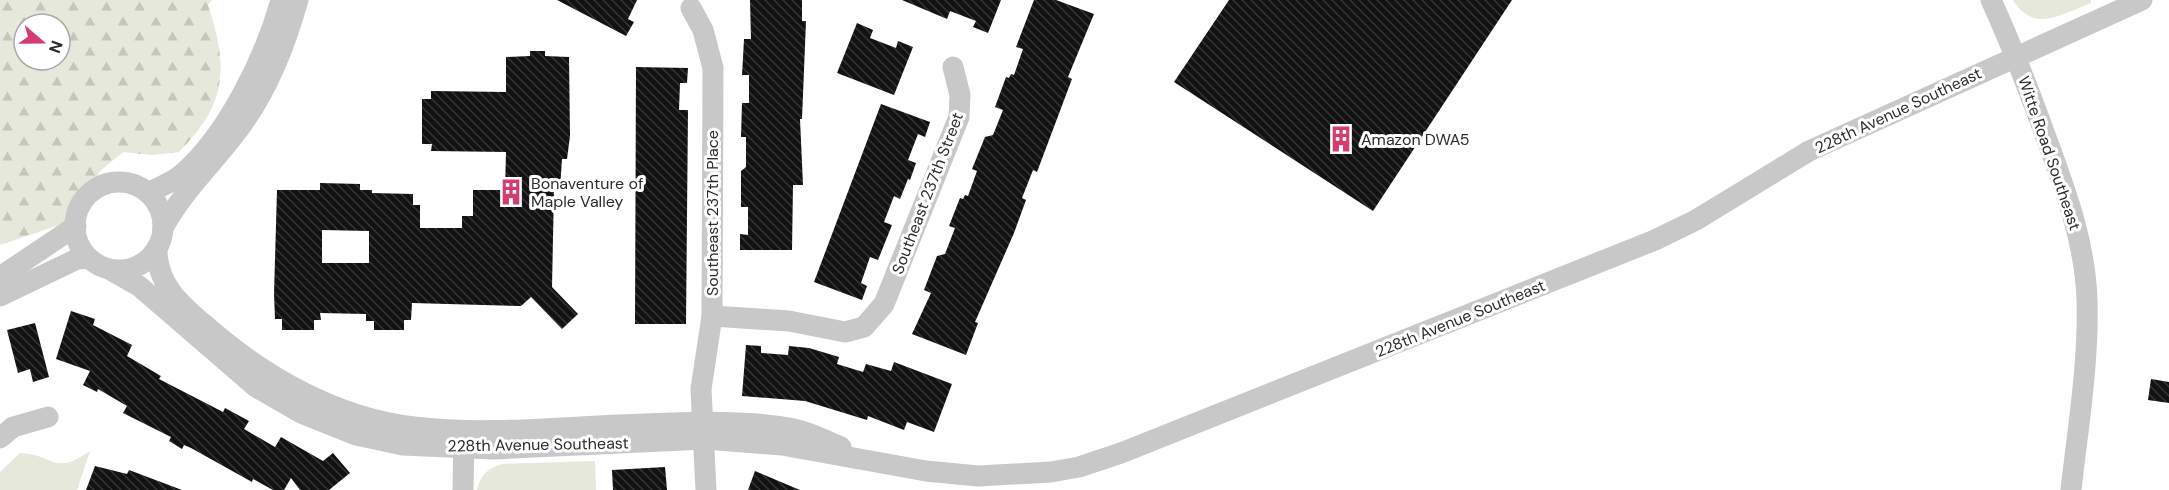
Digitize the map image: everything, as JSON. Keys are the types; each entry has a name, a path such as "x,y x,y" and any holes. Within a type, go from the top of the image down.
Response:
{"street":[{"path":"148,193 180,175 220,128 253,75 281,0"},
{"path":"163,228 159,207 148,193 130,183 121,182 101,186 85,199 80,207 75,226 82,249 89,258 109,269 135,267 151,257 157,248 163,228 184,193 242,124 264,88 279,59 298,0"},
{"name":"Witte Road Southeast","path":"1991,0 2016,56 2073,211 2082,251 2087,298 2086,356 2071,490"},
{"name":"228th Avenue Southeast","path":"109,269 139,286 256,387 301,413 356,435 403,445 464,439 704,430 926,471 978,476 1050,472 1111,457 1655,240 1696,220 1809,151 2142,0"},
{"name":"Southeast 237th Place","path":"691,8 703,30 713,68 712,316 702,370 706,490"},
{"name":"Southeast 237th Street","path":"712,316 789,321 845,332 864,327 876,316 884,304 959,117 960,95 953,67"},
{"path":"0,277 75,226"},
{"name":"228th Avenue Southeast","path":"157,248 160,273 177,301 253,362 308,395 356,414 464,439"},
{"path":"0,296 77,259 89,258"},
{"path":"0,438 13,427 48,417"},
{"path":"463,490 464,439"}],"green space":[{"path":"0,0 212,0 208,5 215,28 221,67 215,101 207,118 179,152 152,155 123,152 99,172 90,206 80,218 0,245"},
{"path":"2013,0 2091,0 2091,3 2059,16 2039,19 2021,10"},
{"path":"90,451 77,490 0,490 0,472 20,453 61,463 78,459"},
{"path":"595,461 596,490 477,490 485,473 502,464"}],"building":[{"path":"557,0 637,0 628,19 634,22 626,36"},
{"path":"750,0 802,0 802,21 806,21 802,119 800,119 803,185 793,185 792,250 740,250 740,234 748,235 748,207 741,207 741,171 746,167 746,137 741,137 742,103 749,103 749,75 742,75 744,39 751,39"},
{"path":"902,0 1001,0 988,33 973,27 976,21 950,11 947,19"},
{"path":"1034,0 1056,0 1094,14 1068,77 1072,79 1037,172 1033,170 1022,198 1026,200 1014,233 975,322 978,323 966,355 912,334 931,293 924,290 937,256 945,254 955,228 949,226 960,198 968,196 977,171 972,169 985,137 993,135 1003,110 995,107 1006,77 1014,75 1023,49 1016,47"},
{"name":"Amazon DWA5","path":"1229,0 1512,0 1373,211 1174,82"},
{"path":"857,23 873,30 870,38 896,48 898,41 913,47 894,95 837,73"},
{"name":"Bonaventure of Maple Valley","path":"530,51 545,51 545,56 569,57 570,136 567,159 562,159 560,189 554,189 552,287 578,314 562,329 531,297 521,306 412,303 411,320 404,320 404,330 374,330 374,321 366,321 366,314 320,313 321,320 314,320 314,330 282,330 282,319 275,319 274,294 277,190 320,190 320,183 360,184 360,190 372,190 372,193 413,194 413,205 420,205 420,228 462,228 462,216 473,216 473,190 505,190 506,152 431,151 432,144 422,144 422,99 431,99 431,91 506,92 506,57 530,56","holes":["322,230 369,231 369,263 322,263"]},
{"path":"636,67 688,68 687,83 680,83 679,110 688,110 686,324 635,324"},
{"path":"881,104 930,122 925,137 918,134 908,160 916,163 910,180 908,179 900,199 894,196 884,222 892,225 878,260 870,257 861,283 867,286 862,300 814,282"},
{"path":"71,311 95,319 93,325 132,345 127,356 161,376 159,379 223,412 225,408 249,421 244,429 275,447 281,437 323,461 333,453 350,473 329,490 300,490 291,478 284,490 273,490 253,479 252,482 191,448 184,445 182,449 169,441 171,437 123,413 127,406 98,389 97,392 83,385 90,371 56,359"},
{"path":"35,323 49,377 33,382 30,369 18,373 7,330"},
{"path":"746,345 761,346 761,353 788,355 789,346 809,348 839,357 837,364 863,372 866,364 891,371 894,362 952,384 934,432 907,422 904,430 868,416 867,420 805,401 742,396"},
{"path":"2151,379 2169,382 2169,403 2148,400"},
{"path":"95,466 127,474 129,470 182,490 86,490"},
{"path":"665,467 667,490 613,490 612,470"},
{"path":"755,471 800,490 748,490"}],"place":[{"name":"Amazon DWA5","path":"1341,139"},
{"name":"Bonaventure of Maple Valley","path":"511,192"}]}
